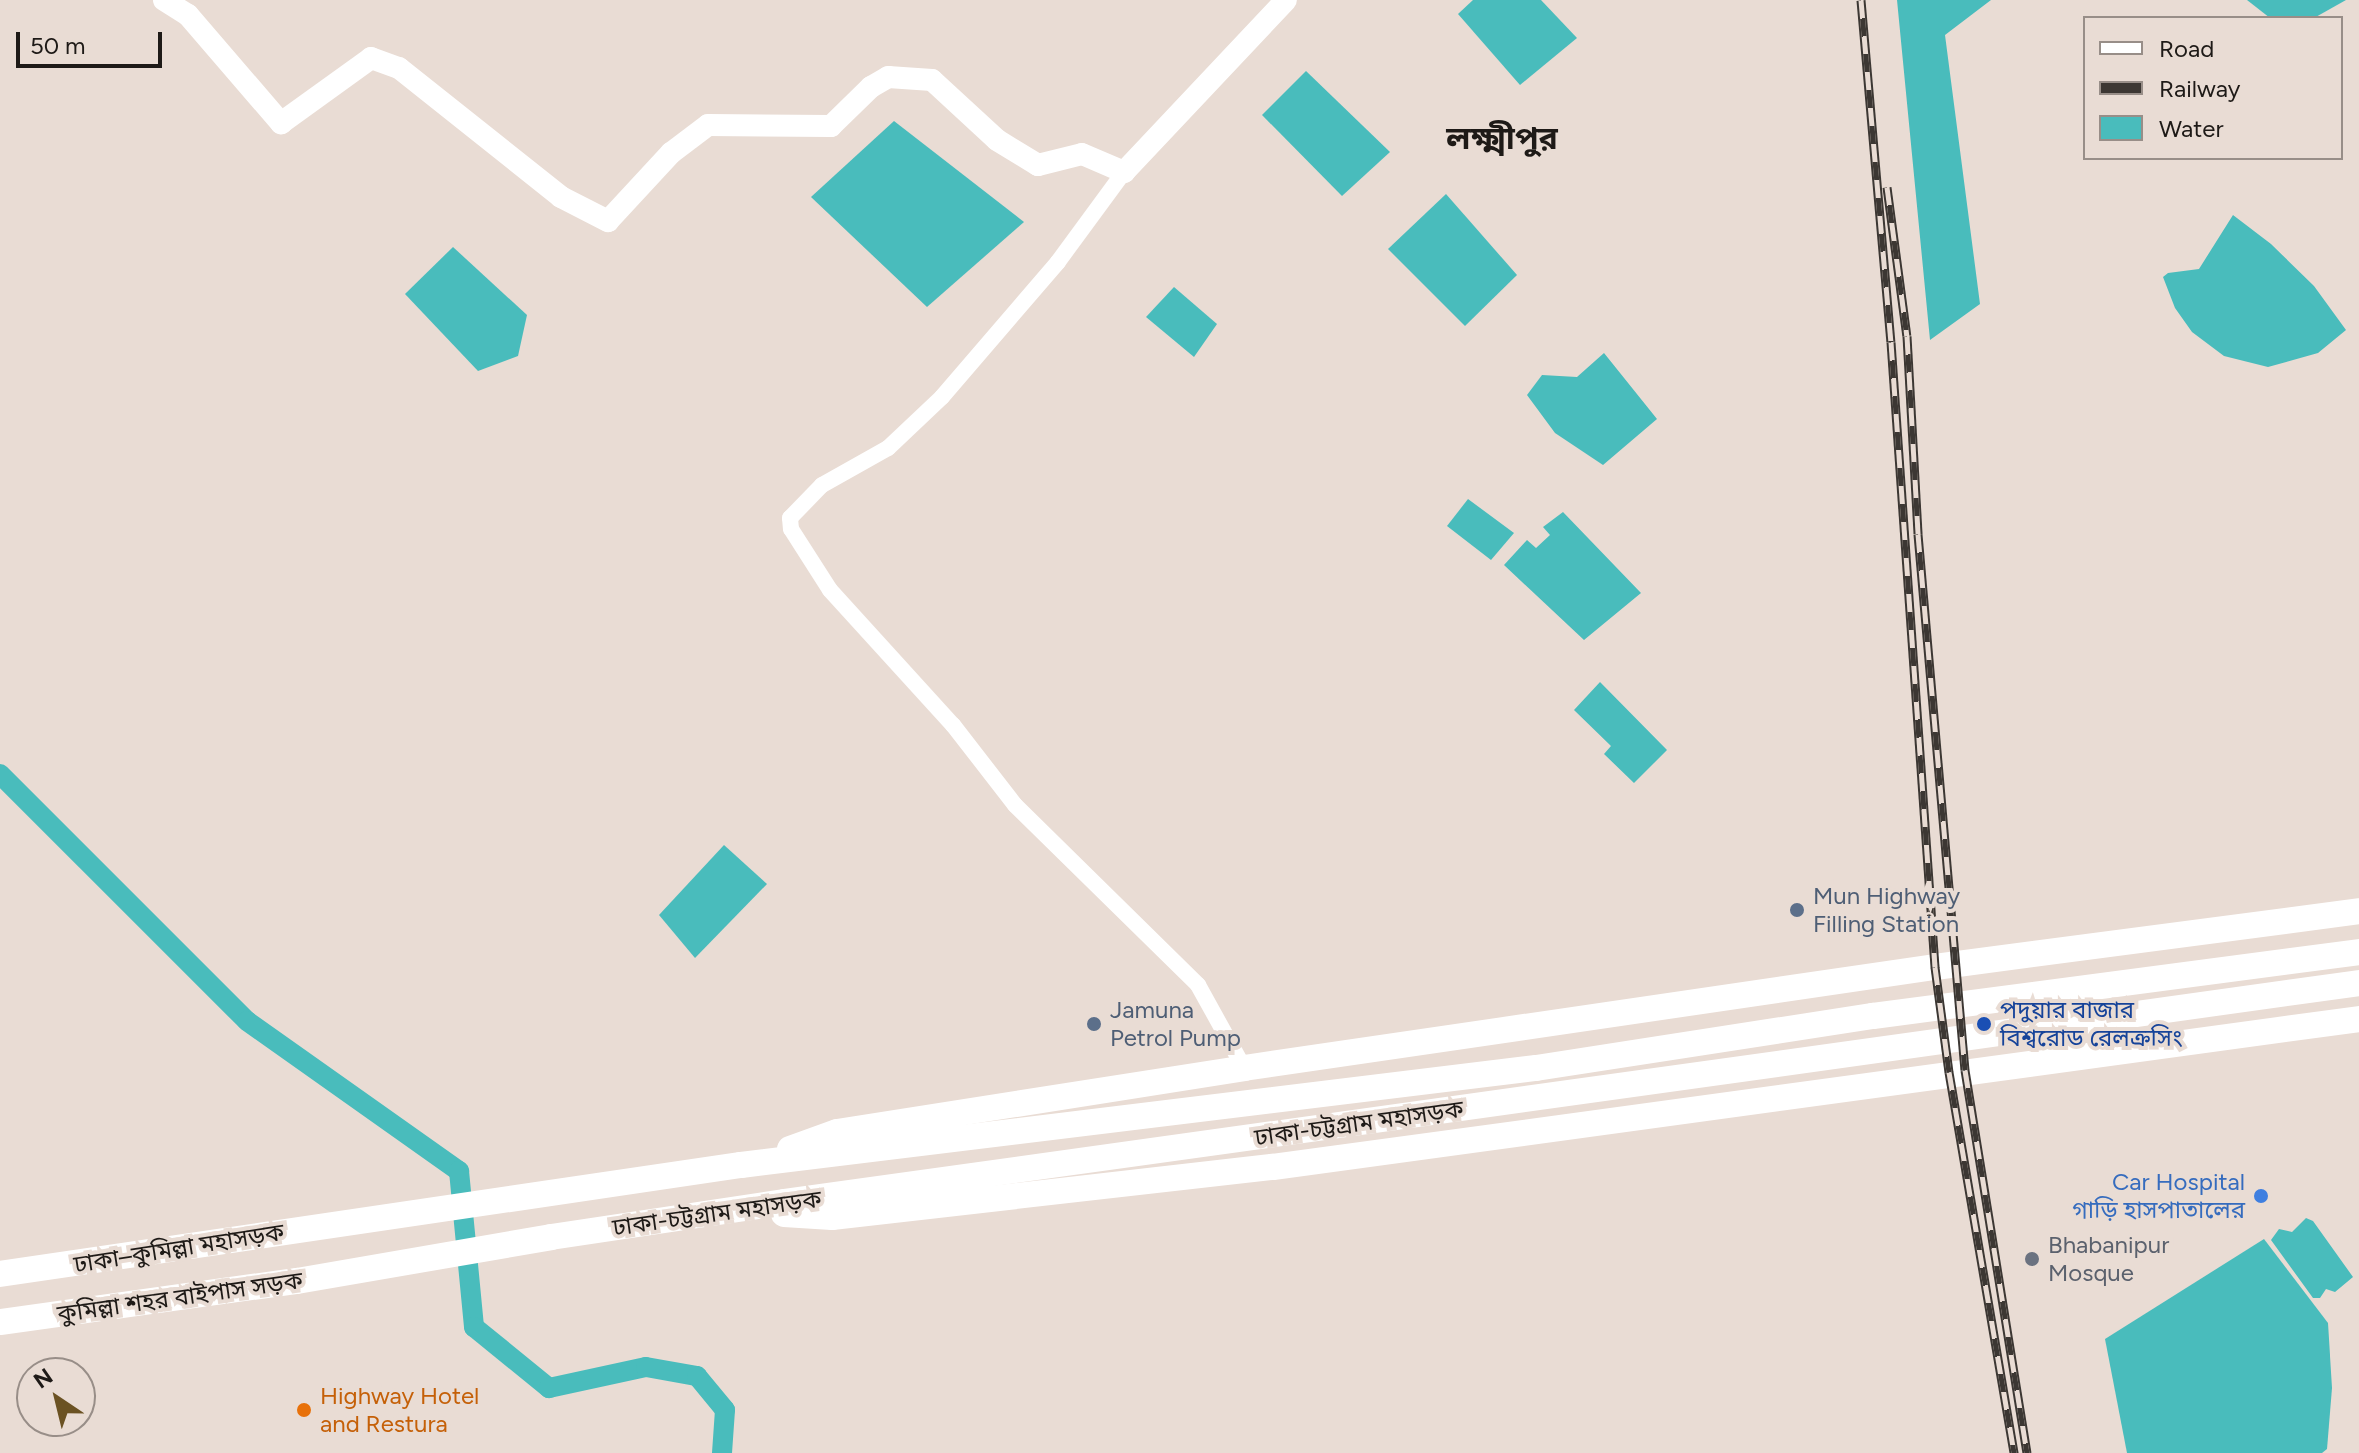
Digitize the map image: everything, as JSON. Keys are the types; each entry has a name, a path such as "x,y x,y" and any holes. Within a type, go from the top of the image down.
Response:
{"highway":[{"path":"741,1165 837,1132 1244,1068 1955,964 2359,911"},
{"name":"ঢাকা-চট্টগ্রাম মহাসড়ক","path":"358,1221 741,1165 1504,1072 1873,1016 2359,952"},
{"name":"ঢাকা-চট্টগ্রাম মহাসড়ক","path":"360,1271 551,1237 727,1211 2359,983"},
{"path":"727,1211 832,1217 1273,1167 2359,1019"},
{"name":"ঢাকা–কুমিল্লা মহাসড়ক","path":"0,1274 358,1221"},
{"name":"কুমিল্লা শহর বাইপাস সড়ক","path":"0,1322 360,1271"}],"main road":[{"path":"164,0 188,15 281,123 371,58 399,68 561,197 608,221 671,153 708,125 831,126 871,87 888,77 932,80 997,140 1038,165 1082,154 1124,172 1286,0"}],"street":[{"path":"1124,172 1058,262 942,397 888,448 822,485 790,518 791,529 830,590 953,725 1015,805 1198,985 1244,1068"}],"water":[{"path":"1473,0 1541,0 1577,38 1520,85 1458,14"},
{"path":"1897,0 1991,0 1945,35 1980,304 1930,340"},
{"path":"2247,0 2346,0 2318,16 2267,16"},
{"path":"1306,71 1390,152 1342,196 1262,115"},
{"path":"894,121 1024,222 927,307 811,197"},
{"path":"1446,194 1517,275 1465,326 1388,249"},
{"path":"2233,215 2271,244 2314,286 2346,330 2318,353 2268,367 2224,356 2192,332 2175,308 2163,277 2168,273 2199,269"},
{"path":"453,247 527,315 518,356 478,371 405,294"},
{"path":"1174,287 1217,324 1194,357 1146,317"},
{"path":"1604,353 1657,419 1603,465 1555,433 1527,395 1542,375 1577,377"},
{"path":"1468,499 1514,533 1491,560 1447,526"},
{"path":"1563,512 1641,593 1584,640 1504,565 1527,540 1536,548 1550,535 1543,527"},
{"path":"1600,682 1667,750 1634,783 1604,754 1611,746 1574,710"},
{"path":"724,845 767,884 695,958 659,915"},
{"path":"2306,1218 2313,1221 2353,1277 2335,1292 2326,1289 2320,1298 2313,1298 2271,1240 2279,1229 2292,1232"},
{"path":"2264,1239 2328,1323 2332,1388 2327,1449 2322,1453 2127,1453 2105,1339"}],"waterway":[{"path":"0,774 247,1021 459,1171 474,1327 549,1388 646,1367 697,1376 725,1410 722,1453"}],"railway":[{"path":"1861,0 1891,342 1935,967 1949,1072 2014,1453"},
{"path":"1887,187 1907,336 1918,534 1965,1070 2027,1453"}],"place":[{"name":"Mun Highway Filling Station","path":"1797,910"},
{"name":"Jamuna Petrol Pump","path":"1094,1024"},
{"name":"পদুয়ার বাজার বিশ্বরোড রেলক্রসিং","path":"1984,1024"},
{"name":"Car Hospital গাড়ি হাসপাতালের","path":"2261,1196"},
{"name":"Bhabanipur Mosque","path":"2032,1259"},
{"name":"Highway Hotel and Restura","path":"304,1410"}],"district":[{"name":"লক্ষ্মীপুর","path":"1502,138"}]}
